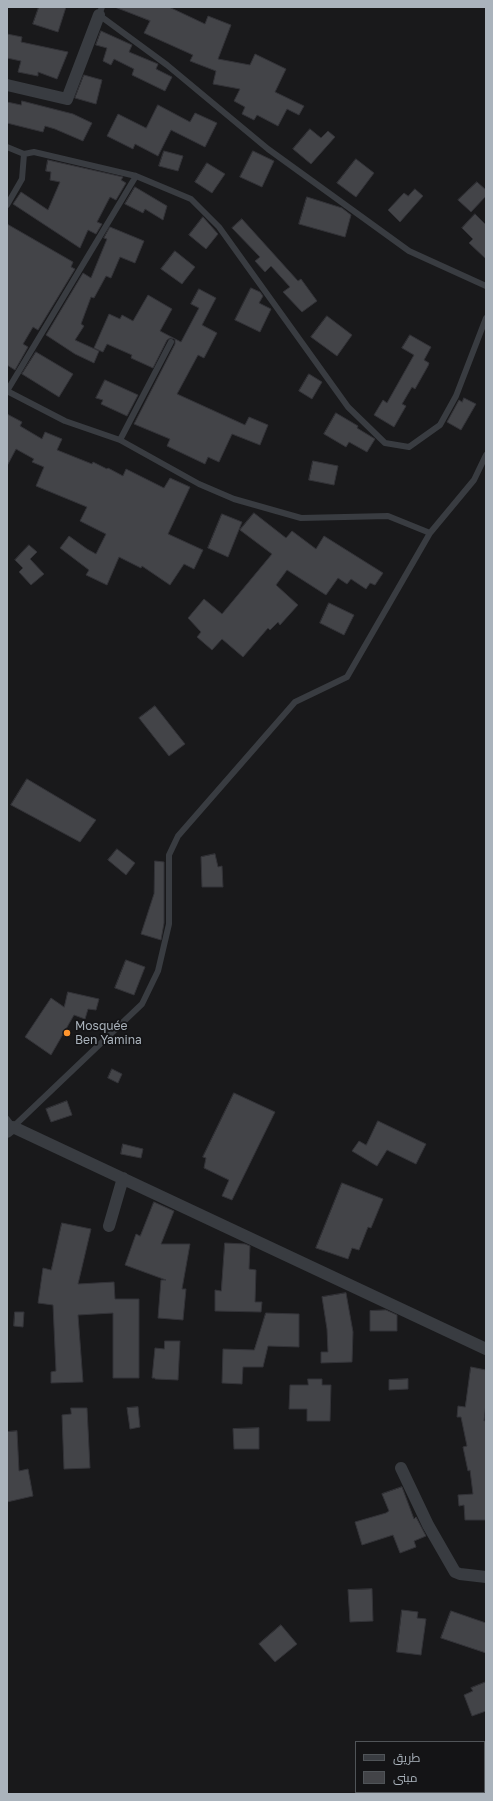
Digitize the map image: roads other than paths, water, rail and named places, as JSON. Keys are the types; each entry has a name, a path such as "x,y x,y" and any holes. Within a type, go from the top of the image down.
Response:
{"street":[{"path":"7,85 66,98 100,11"},
{"path":"9,1126 486,1349"},
{"path":"109,1226 122,1178"},
{"path":"401,1468 428,1525 455,1572 460,1574 486,1576"}],"lane":[{"path":"100,11 268,149 408,251 486,286"},
{"path":"7,147 24,154 34,152 136,176 191,199 219,227 348,407 385,443 409,447 440,425 456,396 486,318"},
{"path":"7,205 22,179 24,154"},
{"path":"136,176 7,391 65,421 120,440 199,484 242,501 302,518 388,516 430,533"},
{"path":"120,440 171,342"},
{"path":"9,1126 142,1004 158,971 169,924 169,855 178,836 295,702 347,677 430,533 474,480 486,455"}],"place":[{"name":"Mosquée Ben Yamina","path":"67,1033"}]}
